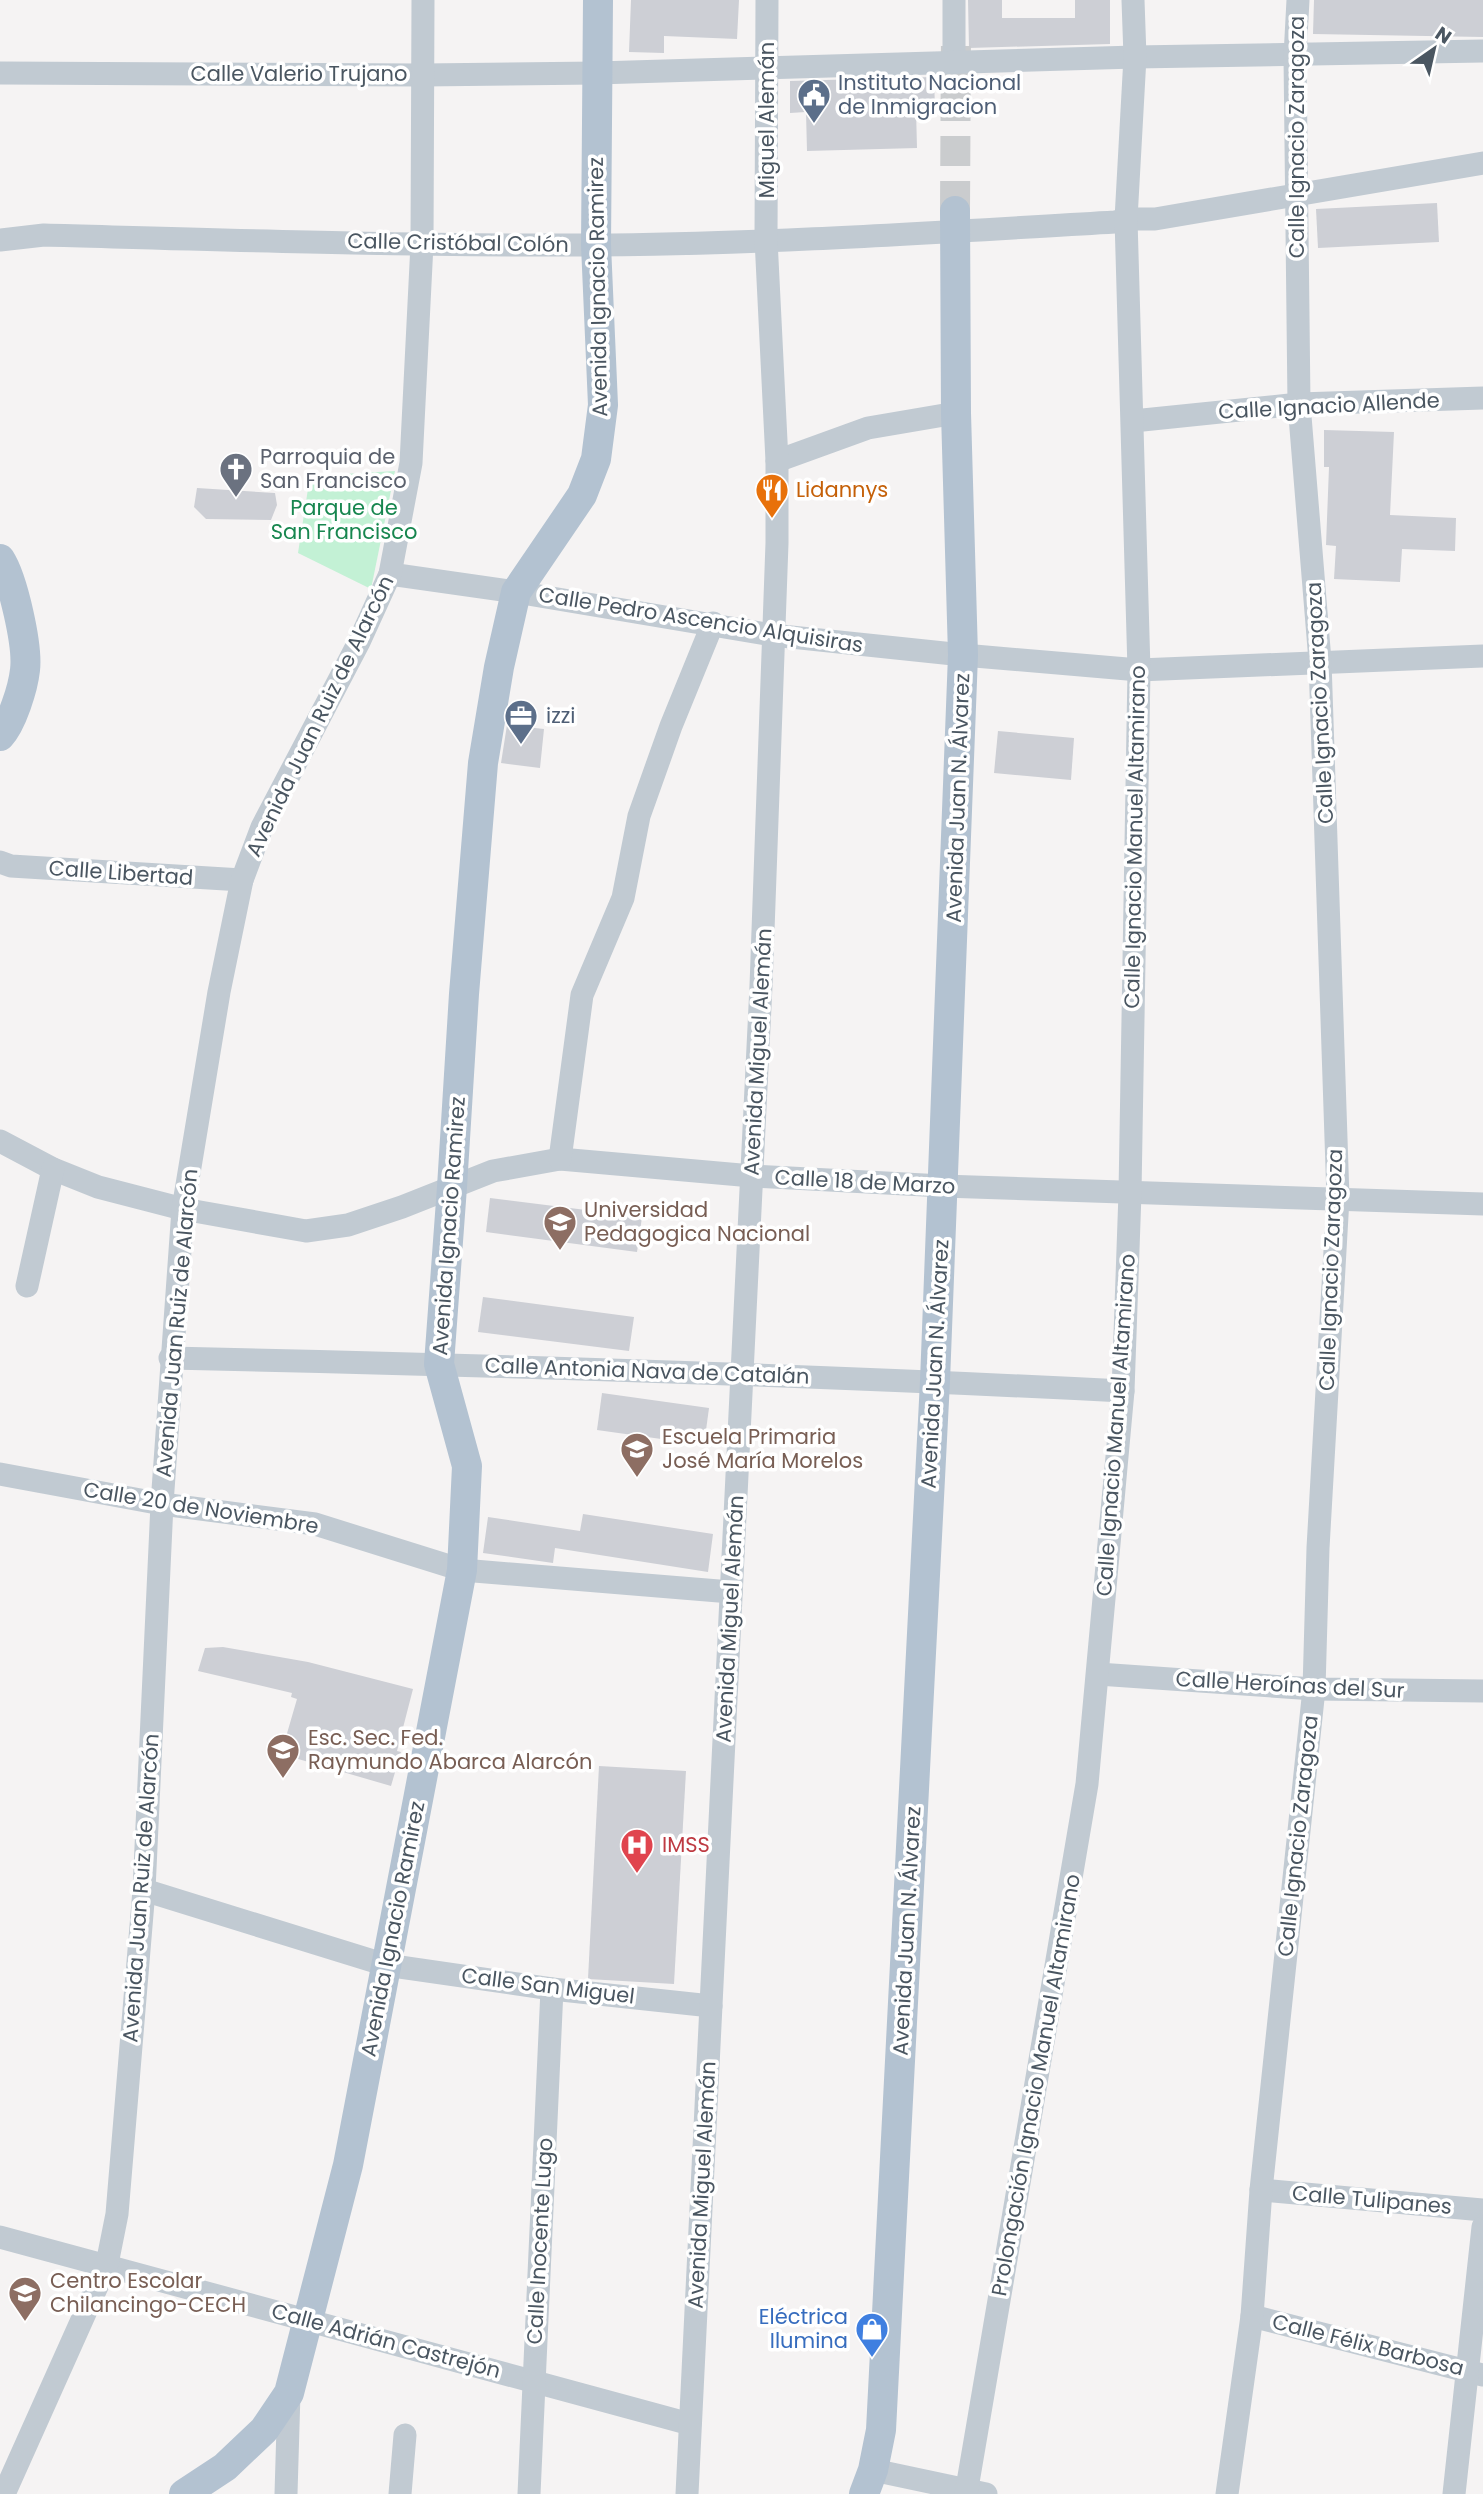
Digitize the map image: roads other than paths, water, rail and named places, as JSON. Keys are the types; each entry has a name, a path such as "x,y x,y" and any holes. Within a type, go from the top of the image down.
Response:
{"main road":[{"name":"Avenida Ignacio Ramirez","path":"184,2494 225,2467 264,2430 289,2393 348,2165 462,1570 467,1466 439,1364 483,763 499,667 516,592 582,495 596,459 603,405 596,245 597,0"},
{"name":"Avenida Juan N. Álvarez","path":"869,2482 881,2430 943,1186 963,655 956,413 955,221"},
{"path":"0,559 19,616 25,669 18,698 0,736"}],"street":[{"name":"Avenida Juan Ruiz de Alarcón","path":"4,2494 107,2264 117,2214 144,1890 170,1358 183,1209 219,992 242,880 262,827 359,642 390,574 411,463 422,244 423,0"},
{"name":"Miguel Alemán","path":"766,239 767,0"},
{"path":"954,0 954,63"},
{"name":"Calle Ignacio Manuel Altamirano","path":"1098,1674 1123,1391 1130,1193 1139,670 1126,219 1135,57 1133,0"},
{"name":"Calle Ignacio Zaragoza","path":"1227,2494 1252,2316 1261,2190 1314,1689 1318,1548 1338,1198 1320,661 1299,404 1295,56 1298,0"},
{"name":"Calle Valerio Trujano","path":"0,73 597,73 1135,57 1483,51"},
{"name":"Calle Cristóbal Colón","path":"0,240 44,235 422,244 596,245 766,239 955,221 1115,222 1126,219 1155,219 1483,163"},
{"name":"Avenida Miguel Alemán","path":"687,2494 767,841 777,543 777,461 766,239"},
{"name":"Calle Ignacio Allende","path":"1133,421 1299,404 1483,398"},
{"path":"777,461 868,428 956,413"},
{"name":"Calle Pedro Ascencio Alquisiras","path":"390,574 713,623 772,635 1139,670 1483,656"},
{"path":"560,1159 582,995 623,898 639,816 671,726 713,623"},
{"name":"Calle Libertad","path":"0,862 11,866 242,880"},
{"name":"Calle 18 de Marzo","path":"0,1141 53,1169 98,1187 183,1209 306,1231 348,1225 493,1171 560,1159 752,1176 943,1186 1483,1204"},
{"path":"27,1286 53,1169"},
{"name":"Calle Antonia Nava de Catalán","path":"170,1358 935,1381 1123,1391"},
{"name":"Calle 20 de Noviembre","path":"0,1474 162,1504 315,1524 462,1570 731,1592"},
{"name":"Calle Heroínas del Sur","path":"1098,1674 1314,1689 1483,1691"},
{"name":"Prolongación Ignacio Manuel Altamirano","path":"973,2492 1087,1784 1098,1674"},
{"name":"Calle San Miguel","path":"144,1890 386,1965 552,1989 711,2006"},
{"name":"Calle Inocente Lugo","path":"529,2494 552,1989"},
{"name":"Calle Tulipanes","path":"1261,2190 1483,2210"},
{"path":"1454,2494 1476,2373 1483,2227"},
{"name":"Calle Adrián Castrejón","path":"0,2237 690,2424"},
{"name":"Calle Félix Barbosa","path":"1252,2316 1476,2373"},
{"path":"286,2494 289,2393"},
{"path":"400,2494 405,2435"},
{"path":"869,2482 973,2492"}],"tunnel":[{"path":"955,211 956,32"}],"place":[{"name":"Instituto Nacional de Inmigracion","path":"814,125"},
{"name":"Parroquia de San Francisco","path":"236,499"},
{"name":"Lidannys","path":"772,520"},
{"name":"izzi","path":"521,746"},
{"name":"Universidad Pedagogica Nacional","path":"560,1252"},
{"name":"Escuela Primaria José María Morelos","path":"637,1479"},
{"name":"Esc. Sec. Fed. Raymundo Abarca Alarcón","path":"283,1780"},
{"name":"IMSS","path":"637,1875"},
{"name":"Centro Escolar Chilancingo-CECH","path":"25,2323"},
{"name":"Eléctrica Ilumina","path":"872,2359"}],"park label":[{"name":"Parque de San Francisco","path":"344,520"}]}
